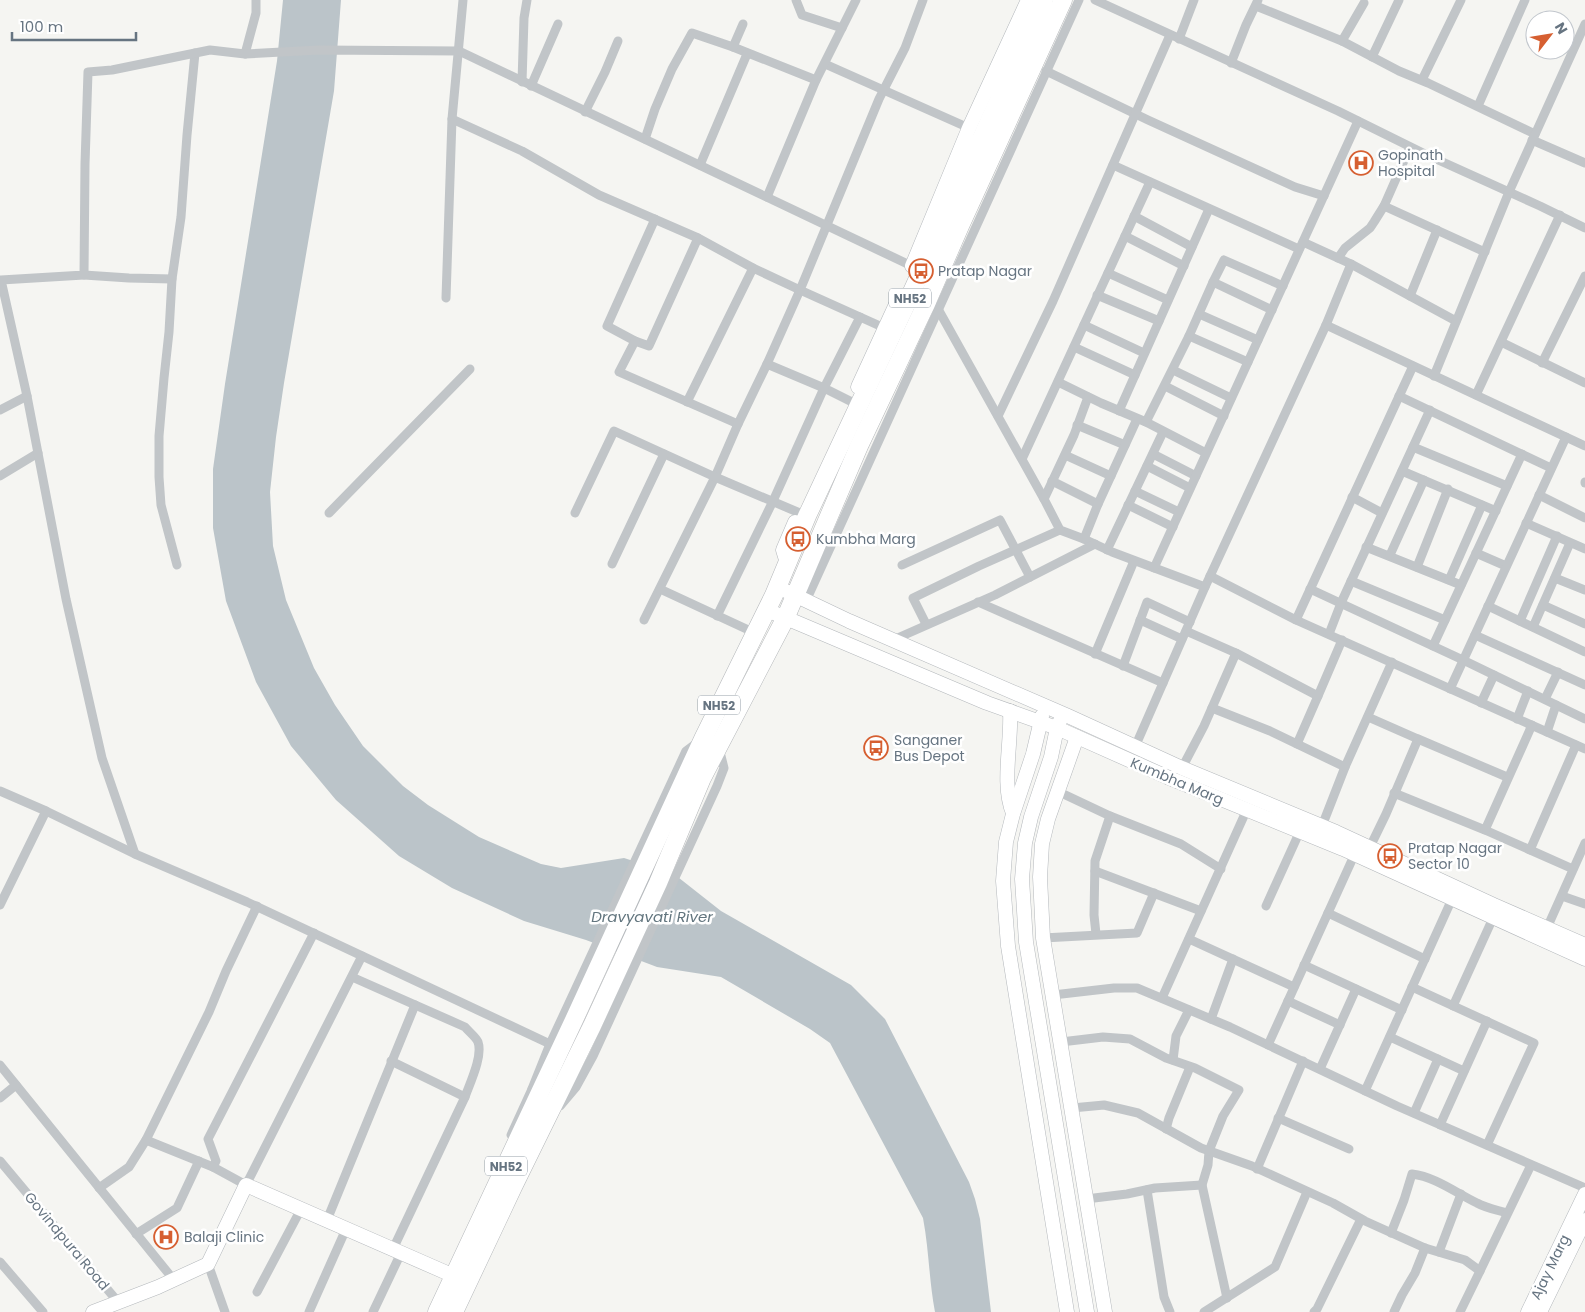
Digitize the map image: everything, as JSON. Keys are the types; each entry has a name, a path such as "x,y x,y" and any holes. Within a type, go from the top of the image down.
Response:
{"highway":[{"name":"NH52","path":"925,302 917,268 1044,0"},
{"name":"NH52","path":"711,742 785,619 800,598 859,446 1063,0"},
{"name":"NH52","path":"437,1312 451,1274 535,1092 574,1020 711,742 755,633 787,563 804,514 889,330 925,302"},
{"name":"NH52","path":"454,1312 592,1026 658,883 682,804"}],"street":[{"path":"245,54 256,13 256,0"},
{"path":"446,298 452,118 463,0"},
{"path":"522,82 524,18 527,0"},
{"path":"796,0 802,15 842,28"},
{"path":"767,197 816,80 826,64 856,0"},
{"path":"644,620 715,477 767,364 884,90 905,48 923,0"},
{"path":"84,275 88,72 112,70 210,50 245,54 347,50 459,51 917,268 968,128 1028,0"},
{"path":"1079,0 1046,71 925,302 998,416 1060,530 1205,588"},
{"path":"1095,0 1585,228"},
{"path":"998,416 1053,301 1136,114 1194,0"},
{"path":"1372,57 1399,0"},
{"path":"1422,80 1461,0"},
{"path":"1478,106 1525,0"},
{"path":"1231,63 1257,3 1342,41 1399,71 1478,106 1585,163"},
{"path":"1342,41 1364,3"},
{"path":"531,86 558,24"},
{"path":"733,47 743,24"},
{"path":"1434,376 1509,192 1584,28"},
{"path":"645,139 672,69 692,33 816,80"},
{"path":"586,112 618,41"},
{"path":"177,565 161,504 159,436 172,279 181,217 195,53"},
{"path":"700,165 747,54"},
{"path":"826,64 968,128"},
{"path":"1046,71 1295,186 1324,196"},
{"path":"452,118 522,151 599,195 698,238 753,268 889,330"},
{"path":"1154,568 1358,121"},
{"path":"1338,258 1345,248 1370,228 1384,206 1410,147"},
{"path":"1113,165 1209,209 1352,264 1456,321"},
{"path":"1022,459 1150,182"},
{"path":"1384,206 1484,252"},
{"path":"1118,411 1209,209"},
{"path":"1476,395 1560,215"},
{"path":"1134,216 1192,247"},
{"path":"654,220 608,326 635,341 649,346 698,238"},
{"path":"1410,296 1437,230"},
{"path":"1125,236 1184,266"},
{"path":"1146,422 1173,370 1224,260 1283,286"},
{"path":"1135,747 1210,576 1326,325 1352,264"},
{"path":"687,402 753,268"},
{"path":"1108,272 1168,300"},
{"path":"135,854 102,758 66,599 27,396 1,280 84,275 172,279"},
{"path":"1542,362 1581,292 1585,276"},
{"path":"1213,282 1272,310"},
{"path":"1097,295 1159,321"},
{"path":"1199,314 1258,340"},
{"path":"717,616 824,388 860,316"},
{"path":"0,324 9,318"},
{"path":"1084,324 1144,354"},
{"path":"1326,325 1585,446"},
{"path":"1189,336 1248,362"},
{"path":"635,341 619,372 738,424"},
{"path":"1501,342 1585,383"},
{"path":"1074,347 1135,375"},
{"path":"767,364 824,388 855,404"},
{"path":"1296,620 1412,366"},
{"path":"329,513 470,370"},
{"path":"1173,370 1232,398"},
{"path":"1058,382 1118,411 1146,422 1206,453"},
{"path":"1164,386 1224,416"},
{"path":"0,410 27,396"},
{"path":"1399,396 1551,468"},
{"path":"1044,499 1065,455 1088,397"},
{"path":"1329,634 1366,547 1430,410"},
{"path":"1084,539 1137,419"},
{"path":"1077,425 1125,445"},
{"path":"574,513 614,431 715,477 804,514"},
{"path":"1107,550 1163,432"},
{"path":"1450,689 1566,437"},
{"path":"1413,447 1507,486"},
{"path":"0,476 38,453"},
{"path":"612,564 664,454"},
{"path":"1153,454 1196,476"},
{"path":"1433,646 1522,454"},
{"path":"1065,455 1111,476"},
{"path":"1147,466 1190,488"},
{"path":"1402,471 1496,510"},
{"path":"1390,556 1424,480"},
{"path":"1052,481 1098,504"},
{"path":"1417,566 1448,489"},
{"path":"1135,491 1179,512"},
{"path":"1539,495 1585,518"},
{"path":"1352,497 1382,513"},
{"path":"1128,505 1172,528"},
{"path":"1449,580 1482,505"},
{"path":"902,565 1000,520 1030,577"},
{"path":"1526,522 1585,549"},
{"path":"926,624 913,598 1060,530"},
{"path":"1520,621 1557,536"},
{"path":"1533,627 1570,543"},
{"path":"893,640 978,602 1095,544"},
{"path":"1366,547 1461,585"},
{"path":"1476,553 1506,566"},
{"path":"1095,654 1134,561"},
{"path":"1210,576 1296,620 1582,746 1530,850"},
{"path":"1556,578 1585,590"},
{"path":"1351,581 1445,620"},
{"name":"Kumbha Marg","path":"777,587 1182,768 1300,831 1361,848 1585,944"},
{"path":"660,589 755,633"},
{"path":"1310,589 1585,719"},
{"path":"978,602 1163,684"},
{"path":"1123,666 1147,602 1190,622"},
{"path":"1543,605 1585,624"},
{"path":"1488,606 1585,652"},
{"name":"Kumbha Marg","path":"767,610 1010,711 1077,736 1168,778 1322,826 1452,899 1585,959"},
{"path":"1140,620 1236,653 1318,696"},
{"path":"1475,635 1585,685"},
{"path":"1297,744 1342,640"},
{"path":"1182,768 1212,708 1236,653"},
{"path":"1322,826 1345,767 1392,662"},
{"path":"1545,699 1558,672"},
{"path":"1481,703 1494,675"},
{"path":"1517,719 1528,691"},
{"path":"1547,732 1556,705"},
{"path":"1045,707 1033,754 1013,814 1006,842 1003,881 1008,946 1067,1312"},
{"path":"1212,708 1270,731 1345,767"},
{"path":"1010,711 1008,777 1009,804 1013,814"},
{"path":"1064,714 1057,728 1052,757 1025,843 1022,879 1026,942 1087,1312"},
{"path":"1368,717 1508,777"},
{"path":"1485,830 1532,725"},
{"path":"1077,736 1048,819 1042,844 1040,877 1043,938 1062,1042 1104,1312"},
{"path":"1268,1045 1328,913 1361,848 1394,793 1418,739"},
{"path":"535,1092 550,1044 686,751 711,742 724,768 593,1056 576,1087 541,1130"},
{"path":"0,791 135,854 257,906 550,1044"},
{"path":"1057,791 1110,816 1181,844 1221,869"},
{"path":"1394,793 1485,830 1573,869"},
{"path":"1162,998 1250,804"},
{"path":"0,905 46,811"},
{"path":"1096,934 1094,915 1096,861 1110,816"},
{"path":"1266,906 1300,831"},
{"path":"1547,928 1585,843"},
{"path":"1095,871 1201,911"},
{"path":"1043,938 1137,933 1154,893"},
{"path":"1562,896 1585,904"},
{"path":"1365,1090 1452,899"},
{"path":"99,1188 129,1167 146,1140 209,1012 257,906"},
{"path":"1328,913 1425,959"},
{"path":"1453,1006 1493,918"},
{"path":"213,1168 216,1161 208,1139 314,933"},
{"path":"1189,939 1294,987"},
{"path":"118,1302 158,1287 208,1264 362,956"},
{"path":"1210,1019 1233,959"},
{"path":"1304,965 1402,1010"},
{"path":"352,977 465,1027 478,1041 480,1050 465,1097 397,1251 373,1312"},
{"path":"1412,987 1534,1043 1487,1145"},
{"path":"1053,995 1137,988 1585,1188"},
{"path":"1320,1069 1356,989"},
{"path":"1288,1001 1340,1025"},
{"path":"327,1220 415,1005"},
{"path":"1173,1060 1176,1036 1189,1010"},
{"path":"1440,1124 1487,1021"},
{"path":"1390,1037 1464,1072"},
{"path":"1062,1042 1103,1038 1130,1039 1239,1090 1224,1116 1209,1151 1208,1165 1202,1185 1227,1298"},
{"path":"1414,1113 1438,1059"},
{"path":"391,1061 465,1097"},
{"path":"1257,1169 1302,1061"},
{"path":"0,1065 173,1279"},
{"path":"1166,1129 1190,1066"},
{"path":"0,1098 16,1085"},
{"path":"1072,1108 1104,1105 1138,1114 1209,1151 1257,1169 1425,1248 1465,1260 1480,1271"},
{"path":"1278,1118 1349,1149"},
{"path":"146,1140 451,1274 428,1312"},
{"name":"Govindpura Road","path":"0,1161 118,1302 94,1312"},
{"path":"136,1234 177,1208 199,1162"},
{"path":"1460,1312 1531,1164"},
{"path":"1391,1233 1412,1174 1422,1175 1478,1204 1507,1213"},
{"path":"1086,1199 1127,1194 1155,1188 1202,1185"},
{"path":"1147,1190 1164,1297 1170,1312"},
{"path":"1204,1312 1275,1267 1307,1192"},
{"path":"1439,1252 1461,1194"},
{"name":"Ajay Marg","path":"1528,1312 1585,1194"},
{"path":"257,1292 301,1209"},
{"path":"1314,1312 1360,1219"},
{"name":"Ajay Marg","path":"1540,1312 1585,1220"},
{"path":"309,1312 346,1229"},
{"path":"1394,1312 1415,1273 1425,1248"},
{"path":"0,1262 43,1312"},
{"path":"208,1264 225,1310 214,1312"}],"water":[{"name":"Dravyavati River","path":"283,0 341,0 334,91 284,383 270,492 273,546 286,600 314,668 335,705 363,746 403,786 428,805 479,837 541,864 561,868 624,858 674,874 721,911 851,985 885,1019 969,1182 980,1219 991,1312 935,1312 923,1218 830,1043 810,1029 721,977 657,967 586,940 524,921 452,888 399,856 336,800 291,746 256,682 226,601 213,528 213,469 277,61"}],"place":[{"name":"Gopinath Hospital","path":"1361,163"},
{"name":"Pratap Nagar","path":"921,271"},
{"name":"Kumbha Marg","path":"798,539"},
{"name":"Sanganer Bus Depot","path":"876,748"},
{"name":"Pratap Nagar Sector 10","path":"1390,856"},
{"name":"Balaji Clinic","path":"166,1237"}]}
